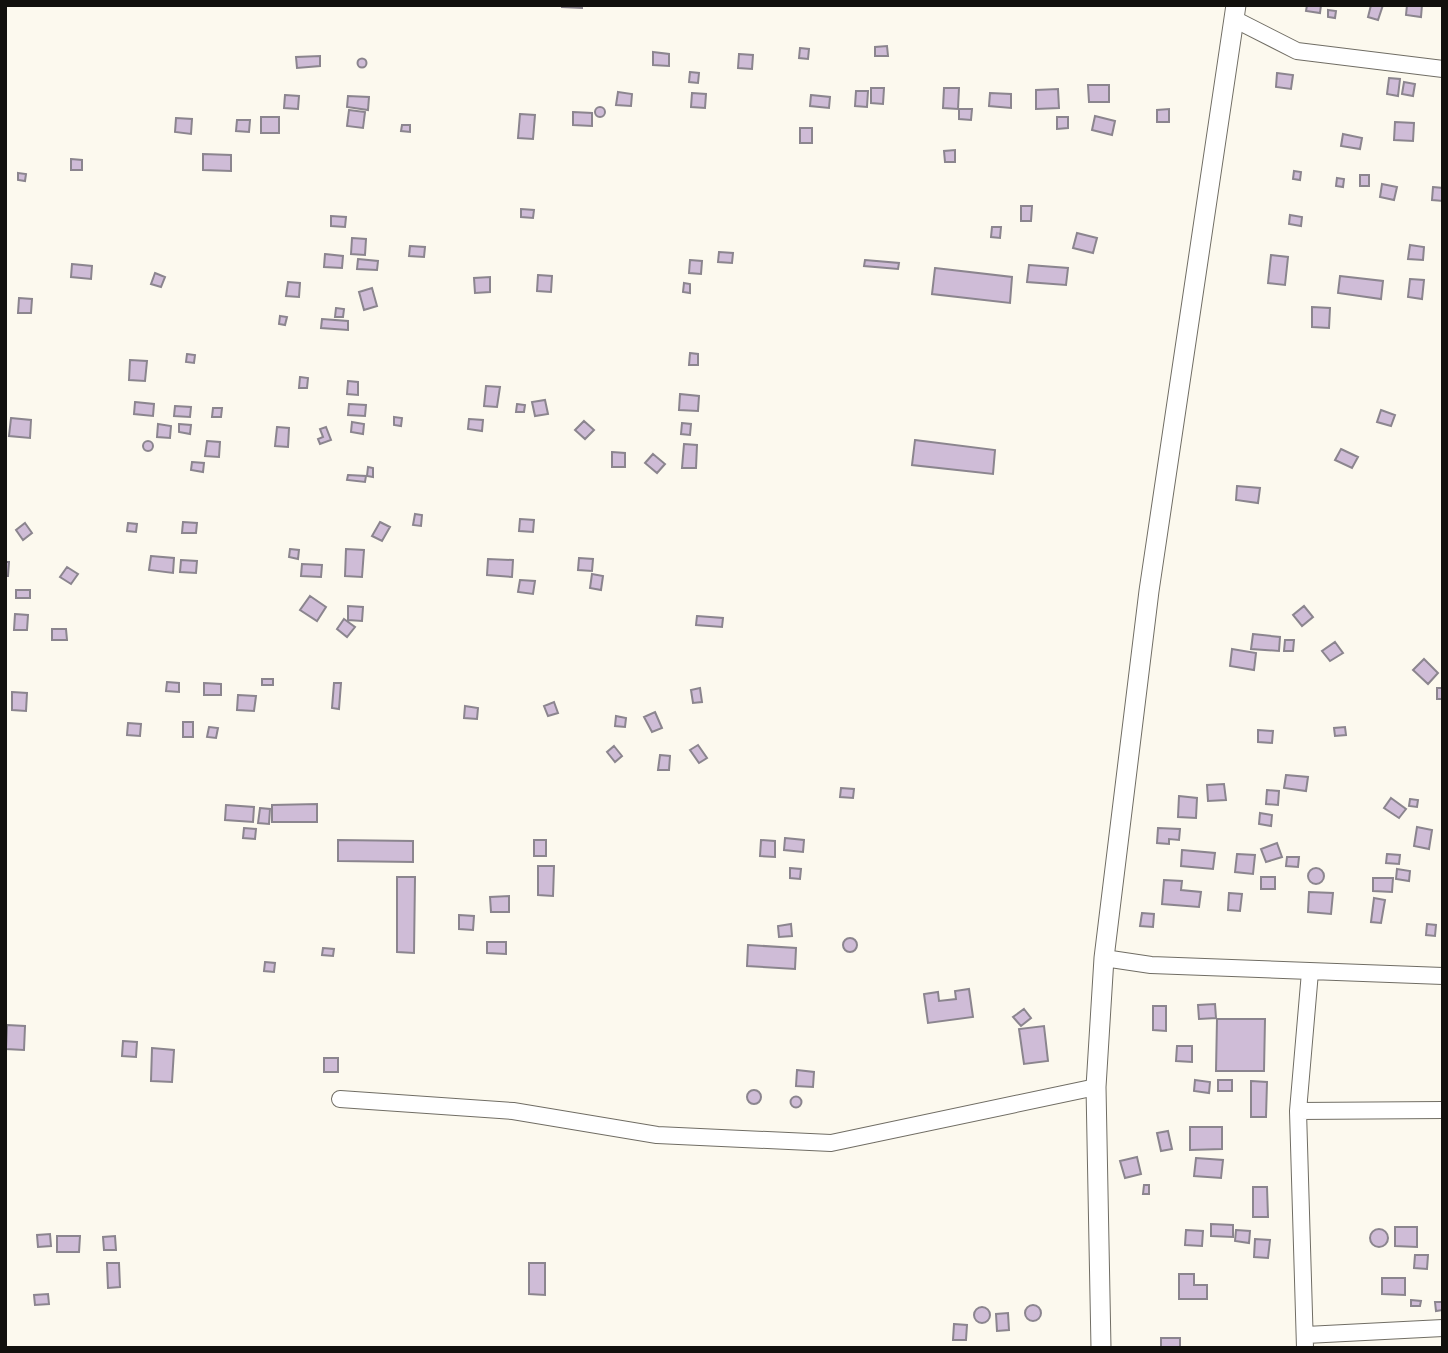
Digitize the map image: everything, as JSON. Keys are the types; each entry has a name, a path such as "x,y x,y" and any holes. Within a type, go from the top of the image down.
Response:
{"street":[{"path":"1101,1348 1096,1087 1104,958 1149,591 1235,12 1297,51 1443,69"},
{"path":"1104,958 1151,965 1443,976"},
{"path":"1310,972 1298,1111 1305,1341 1443,1328"},
{"path":"340,1099 513,1111 657,1135 831,1143 1096,1087"},
{"path":"1298,1111 1443,1110"}],"building":[{"path":"582,5 582,8 562,7"},
{"path":"1307,5 1321,5 1320,13 1306,11"},
{"path":"1371,5 1383,5 1378,20 1368,17"},
{"path":"1407,5 1422,5 1421,17 1406,15"},
{"path":"1328,10 1336,11 1335,18 1328,17"},
{"path":"887,46 888,56 875,56 875,47"},
{"path":"800,48 809,49 808,59 799,58"},
{"path":"653,52 669,54 669,66 653,65"},
{"path":"739,54 753,55 752,69 738,68"},
{"path":"320,56 320,66 297,68 296,57"},
{"path":"362,59 366,63 362,67 358,63"},
{"path":"690,72 699,73 698,83 689,82"},
{"path":"1277,73 1293,75 1291,89 1276,87"},
{"path":"1389,78 1400,79 1398,96 1387,94"},
{"path":"1404,82 1415,84 1413,96 1402,94"},
{"path":"1088,85 1109,85 1109,102 1089,102"},
{"path":"871,88 884,88 883,104 871,103"},
{"path":"944,88 959,88 958,109 943,108"},
{"path":"1058,89 1059,108 1036,109 1036,90"},
{"path":"856,91 868,91 867,107 855,106"},
{"path":"618,92 632,94 631,106 616,105"},
{"path":"692,93 706,94 705,108 691,107"},
{"path":"990,93 1011,94 1011,108 989,106"},
{"path":"285,95 299,96 298,109 284,108"},
{"path":"811,95 830,97 829,108 810,106"},
{"path":"348,96 369,97 368,110 347,107"},
{"path":"600,107 604,108 604,116 600,117 596,116 595,112 596,108"},
{"path":"959,109 972,109 971,120 959,119"},
{"path":"1169,109 1169,122 1157,122 1157,110"},
{"path":"349,110 365,112 363,128 347,126"},
{"path":"573,112 592,113 592,126 573,125"},
{"path":"520,114 535,115 533,139 518,138"},
{"path":"1095,116 1115,121 1112,135 1092,130"},
{"path":"261,117 279,117 279,133 261,133"},
{"path":"1057,117 1068,117 1068,128 1057,129"},
{"path":"176,118 192,119 191,134 175,132"},
{"path":"237,120 250,120 249,132 236,131"},
{"path":"1395,122 1414,123 1413,141 1394,140"},
{"path":"402,125 410,125 410,132 401,131"},
{"path":"800,128 812,128 812,143 800,143"},
{"path":"1343,134 1362,138 1360,149 1341,146"},
{"path":"955,150 955,162 945,162 944,151"},
{"path":"203,154 231,155 231,171 203,170"},
{"path":"71,159 82,160 82,170 71,170"},
{"path":"1294,171 1301,172 1300,180 1293,179"},
{"path":"18,173 26,174 25,181 18,180"},
{"path":"1360,175 1369,175 1369,186 1360,186"},
{"path":"1337,178 1344,179 1343,187 1336,186"},
{"path":"1382,184 1397,187 1394,200 1380,197"},
{"path":"1433,187 1443,188 1443,201 1432,200"},
{"path":"1021,206 1032,206 1031,221 1021,221"},
{"path":"521,209 534,210 533,218 521,217"},
{"path":"1290,215 1302,217 1301,226 1289,224"},
{"path":"331,216 346,217 345,227 331,226"},
{"path":"992,227 1001,227 1000,238 991,237"},
{"path":"1077,233 1097,238 1093,253 1073,248"},
{"path":"352,238 366,239 365,255 351,254"},
{"path":"1410,245 1424,247 1423,260 1408,259"},
{"path":"410,246 425,247 424,257 409,256"},
{"path":"719,252 733,253 732,263 718,262"},
{"path":"325,254 343,256 342,268 324,267"},
{"path":"1271,255 1288,257 1285,285 1268,283"},
{"path":"358,259 378,261 377,270 357,269"},
{"path":"690,260 702,261 701,274 689,273"},
{"path":"865,260 899,263 898,269 864,266"},
{"path":"72,264 92,266 91,279 71,277"},
{"path":"1029,265 1068,268 1066,285 1027,282"},
{"path":"935,268 1012,277 1010,303 932,294"},
{"path":"155,273 165,277 161,287 151,284"},
{"path":"538,275 552,276 551,292 537,291"},
{"path":"1340,276 1383,281 1381,299 1338,293"},
{"path":"490,277 490,292 475,293 474,278"},
{"path":"1410,279 1424,280 1422,299 1408,297"},
{"path":"288,282 300,283 299,297 286,296"},
{"path":"684,283 690,284 690,293 683,292"},
{"path":"372,288 377,306 364,310 359,292"},
{"path":"19,298 32,299 31,313 18,313"},
{"path":"1312,307 1330,308 1329,328 1312,327"},
{"path":"336,308 344,309 343,317 335,317"},
{"path":"280,316 287,317 285,325 279,324"},
{"path":"322,319 348,321 348,330 321,328"},
{"path":"690,353 698,354 698,365 689,365"},
{"path":"187,354 195,355 194,363 186,362"},
{"path":"130,360 147,361 145,381 129,380"},
{"path":"300,377 308,378 307,388 299,388"},
{"path":"348,381 358,382 358,395 347,394"},
{"path":"486,386 500,387 497,407 484,406"},
{"path":"680,394 699,396 698,411 679,410"},
{"path":"545,400 548,414 535,416 532,402"},
{"path":"135,402 154,404 153,416 134,414"},
{"path":"349,404 366,405 365,416 348,415"},
{"path":"517,404 525,405 524,412 516,412"},
{"path":"175,406 191,407 190,417 174,416"},
{"path":"213,408 222,408 221,417 212,417"},
{"path":"1381,410 1395,415 1391,426 1377,422"},
{"path":"394,417 402,418 401,426 394,425"},
{"path":"11,418 31,420 30,438 9,436"},
{"path":"469,419 483,420 482,431 468,429"},
{"path":"584,421 594,430 585,439 575,430"},
{"path":"352,422 364,424 363,434 351,432"},
{"path":"682,423 691,424 690,435 681,434"},
{"path":"158,424 171,426 170,438 157,437"},
{"path":"179,424 191,425 190,434 179,432"},
{"path":"277,427 289,428 288,447 275,446"},
{"path":"326,427 331,440 320,444 318,439 323,437 320,429"},
{"path":"915,440 995,450 993,474 912,465"},
{"path":"148,441 153,446 148,451 143,446"},
{"path":"207,441 220,442 219,457 205,456"},
{"path":"684,444 697,445 696,468 682,468"},
{"path":"1341,449 1358,457 1352,468 1335,460"},
{"path":"612,452 625,453 625,467 612,467"},
{"path":"653,454 665,464 657,473 645,463"},
{"path":"192,462 204,463 203,472 191,470"},
{"path":"368,467 373,468 373,477 367,476"},
{"path":"348,475 366,476 365,482 347,480"},
{"path":"1237,486 1260,488 1258,503 1236,500"},
{"path":"415,514 422,515 421,526 413,525"},
{"path":"520,519 534,520 533,532 519,531"},
{"path":"183,522 197,523 196,533 182,533"},
{"path":"380,522 390,527 382,541 372,536"},
{"path":"25,523 32,533 23,540 16,530"},
{"path":"128,523 137,524 136,532 127,531"},
{"path":"290,549 299,550 298,559 289,557"},
{"path":"346,549 364,550 362,577 345,576"},
{"path":"151,556 174,558 173,573 149,570"},
{"path":"579,558 593,559 592,571 578,570"},
{"path":"488,559 513,560 512,577 487,575"},
{"path":"181,560 197,561 196,573 180,572"},
{"path":"5,562 9,562 8,576 5,576"},
{"path":"302,564 322,565 321,577 301,576"},
{"path":"67,567 78,574 71,584 60,577"},
{"path":"592,574 603,576 601,590 590,588"},
{"path":"520,580 535,581 533,594 518,592"},
{"path":"16,590 30,590 30,598 16,598"},
{"path":"310,596 326,607 317,621 300,610"},
{"path":"348,606 363,607 362,621 348,620"},
{"path":"1304,606 1313,617 1302,626 1293,615"},
{"path":"15,614 28,615 27,630 14,630"},
{"path":"697,616 723,618 722,627 696,625"},
{"path":"344,619 355,627 347,637 337,629"},
{"path":"52,629 66,629 67,640 52,640"},
{"path":"1253,634 1280,637 1279,651 1251,649"},
{"path":"1285,640 1294,640 1293,651 1284,651"},
{"path":"1335,642 1343,653 1330,661 1322,651"},
{"path":"1232,649 1256,653 1254,670 1230,666"},
{"path":"1424,659 1438,673 1428,684 1413,670"},
{"path":"262,679 273,679 273,685 262,685"},
{"path":"167,682 179,683 179,692 166,691"},
{"path":"204,683 221,684 221,695 204,695"},
{"path":"334,683 341,683 339,709 332,708"},
{"path":"700,688 702,702 693,703 691,690"},
{"path":"1437,688 1443,688 1443,699 1437,699"},
{"path":"12,692 27,693 26,711 12,710"},
{"path":"238,695 256,696 254,711 237,710"},
{"path":"554,702 558,713 548,716 544,706"},
{"path":"465,706 478,708 477,719 464,718"},
{"path":"655,712 662,728 652,732 644,717"},
{"path":"616,716 626,718 625,727 615,726"},
{"path":"183,722 193,722 193,737 183,737"},
{"path":"128,723 141,724 140,736 127,735"},
{"path":"209,727 218,728 216,738 207,737"},
{"path":"1345,727 1346,735 1335,736 1334,728"},
{"path":"1258,730 1273,731 1272,743 1258,742"},
{"path":"698,745 707,758 699,763 690,750"},
{"path":"614,746 622,756 615,762 607,752"},
{"path":"660,755 670,756 669,770 658,770"},
{"path":"1286,775 1308,777 1306,791 1284,788"},
{"path":"1224,784 1226,800 1208,801 1207,785"},
{"path":"841,788 854,789 853,798 840,797"},
{"path":"1267,790 1279,791 1278,805 1266,804"},
{"path":"1179,796 1197,798 1196,818 1178,817"},
{"path":"1391,798 1406,809 1399,818 1384,808"},
{"path":"1410,799 1418,800 1417,807 1409,806"},
{"path":"317,804 317,822 272,822 272,805"},
{"path":"226,805 254,807 253,822 225,820"},
{"path":"260,808 270,809 269,824 258,823"},
{"path":"1260,813 1272,815 1271,826 1259,824"},
{"path":"1417,827 1432,830 1429,849 1414,846"},
{"path":"244,828 256,829 255,839 243,838"},
{"path":"1158,828 1180,829 1179,840 1169,839 1169,844 1157,843"},
{"path":"785,838 804,840 803,852 784,850"},
{"path":"338,840 413,841 413,862 338,861"},
{"path":"534,840 546,840 546,856 534,856"},
{"path":"761,840 775,841 775,857 760,856"},
{"path":"1277,843 1282,857 1266,862 1261,849"},
{"path":"1182,850 1215,853 1213,869 1181,866"},
{"path":"1237,854 1255,855 1253,874 1235,872"},
{"path":"1387,854 1400,855 1399,864 1386,863"},
{"path":"1287,857 1299,857 1298,867 1286,866"},
{"path":"538,866 554,866 553,896 538,895"},
{"path":"790,868 801,869 800,879 790,878"},
{"path":"1316,868 1324,876 1316,884 1308,876"},
{"path":"1397,869 1410,871 1409,881 1396,879"},
{"path":"397,877 415,877 414,953 397,952"},
{"path":"1261,877 1275,877 1275,889 1261,889"},
{"path":"1373,878 1393,878 1392,892 1373,891"},
{"path":"1164,880 1182,881 1181,890 1201,892 1199,907 1162,904"},
{"path":"1309,892 1333,893 1331,914 1308,912"},
{"path":"1229,893 1242,894 1240,911 1228,910"},
{"path":"509,896 509,912 491,912 490,897"},
{"path":"1374,898 1385,900 1381,923 1371,922"},
{"path":"1142,913 1154,914 1153,927 1140,926"},
{"path":"459,915 474,916 473,930 459,929"},
{"path":"791,924 792,936 779,937 778,926"},
{"path":"1427,924 1436,925 1435,936 1426,935"},
{"path":"850,938 855,940 855,950 850,952 845,950 843,945 845,940"},
{"path":"487,942 506,942 506,954 487,953"},
{"path":"748,945 796,948 795,969 747,966"},
{"path":"323,948 334,949 333,956 322,955"},
{"path":"265,962 275,963 274,972 264,971"},
{"path":"969,989 973,1017 928,1023 924,994 938,992 939,1001 956,999 955,991"},
{"path":"1215,1004 1216,1018 1199,1019 1198,1005"},
{"path":"1153,1006 1166,1006 1166,1031 1153,1030"},
{"path":"1024,1009 1031,1018 1021,1026 1013,1017"},
{"path":"1217,1019 1265,1019 1264,1071 1216,1071"},
{"path":"7,1025 25,1026 24,1050 6,1049"},
{"path":"1044,1026 1048,1061 1024,1064 1019,1029"},
{"path":"123,1041 137,1042 136,1057 122,1056"},
{"path":"1177,1046 1192,1046 1192,1062 1176,1061"},
{"path":"152,1048 174,1050 172,1082 151,1081"},
{"path":"324,1058 338,1058 338,1072 324,1072"},
{"path":"797,1070 814,1072 813,1087 796,1086"},
{"path":"1195,1080 1210,1082 1209,1093 1194,1091"},
{"path":"1218,1080 1232,1080 1232,1091 1218,1091"},
{"path":"1251,1081 1267,1082 1266,1117 1251,1117"},
{"path":"751,1090 757,1090 761,1097 757,1104 751,1104 747,1100 747,1094"},
{"path":"796,1096 802,1102 796,1108 790,1102"},
{"path":"1190,1127 1222,1127 1222,1149 1190,1150"},
{"path":"1168,1131 1172,1149 1161,1151 1157,1133"},
{"path":"1137,1157 1141,1174 1125,1178 1120,1161"},
{"path":"1196,1158 1223,1160 1221,1178 1194,1176"},
{"path":"1144,1185 1149,1185 1149,1194 1143,1194"},
{"path":"1253,1187 1267,1187 1268,1217 1253,1217"},
{"path":"1211,1224 1233,1225 1233,1237 1211,1236"},
{"path":"1395,1227 1417,1227 1417,1247 1395,1246"},
{"path":"1375,1229 1383,1229 1388,1238 1386,1245 1375,1247 1370,1242 1370,1234"},
{"path":"1186,1230 1203,1231 1202,1246 1185,1245"},
{"path":"1236,1230 1250,1231 1249,1243 1235,1241"},
{"path":"50,1234 51,1246 38,1247 37,1235"},
{"path":"57,1236 80,1236 79,1252 57,1252"},
{"path":"115,1236 116,1250 104,1250 103,1237"},
{"path":"1255,1239 1270,1240 1268,1258 1254,1257"},
{"path":"1415,1255 1428,1255 1427,1269 1414,1268"},
{"path":"107,1263 119,1263 120,1287 108,1288"},
{"path":"529,1263 545,1263 545,1295 529,1294"},
{"path":"1179,1274 1194,1274 1194,1285 1207,1285 1207,1299 1179,1299"},
{"path":"1382,1278 1405,1278 1405,1295 1382,1294"},
{"path":"48,1294 49,1304 35,1305 34,1295"},
{"path":"1411,1300 1421,1301 1420,1306 1411,1306"},
{"path":"1435,1302 1443,1302 1443,1310 1436,1311"},
{"path":"1033,1305 1041,1313 1033,1321 1025,1313"},
{"path":"982,1307 988,1309 988,1321 982,1323 976,1321 974,1315 976,1309"},
{"path":"1008,1313 1009,1330 997,1331 996,1314"},
{"path":"954,1324 967,1325 966,1340 953,1340"},
{"path":"1161,1338 1180,1338 1180,1348 1161,1348"}]}
